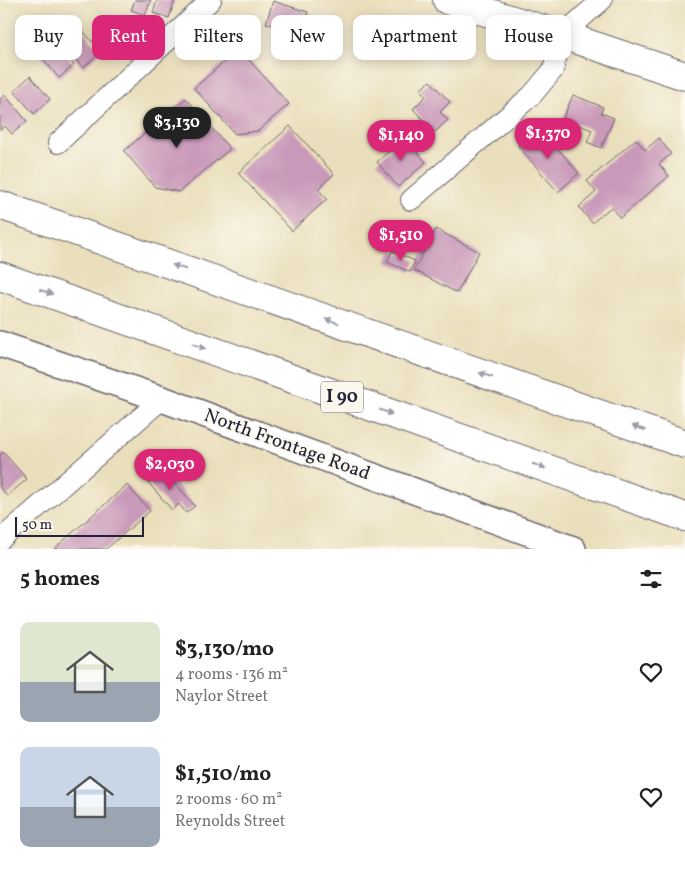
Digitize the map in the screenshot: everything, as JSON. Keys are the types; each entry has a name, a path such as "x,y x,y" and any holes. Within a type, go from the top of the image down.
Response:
{"main road":[{"path":"447,0 496,15"},
{"path":"571,38 685,76"},
{"path":"0,205 685,444"},
{"name":"I 90","path":"0,276 685,517"}],"street":[{"path":"58,143 212,0"},
{"path":"571,27 602,0"},
{"path":"411,200 532,95 553,70 556,60"},
{"name":"North Frontage Road","path":"0,344 162,399 573,549"},
{"path":"0,540 162,399"}],"building":[{"path":"135,0 151,0 145,15 131,10"},
{"path":"157,0 175,0 169,18 165,15 153,13"},
{"path":"273,1 308,12 307,15 271,15 271,25 266,23"},
{"path":"82,30 92,41 92,60 83,68 76,60 82,60"},
{"path":"44,60 70,60 74,65 59,78"},
{"path":"226,60 249,60 289,104 258,131 235,134 194,88"},
{"path":"30,76 50,99 34,114 14,91"},
{"path":"430,81 450,102 440,112 448,120 435,132 413,109 426,96 420,90"},
{"path":"5,95 27,121 12,134 5,126 0,130 0,99"},
{"path":"573,95 603,107 601,113 614,118 601,148 587,142 592,130 563,118"},
{"path":"186,98 230,149 179,192 155,187 124,151"},
{"path":"290,126 334,174 318,189 327,199 292,231 238,173"},
{"path":"539,127 579,173 558,192 518,146"},
{"path":"404,138 426,162 398,187 377,162"},
{"path":"659,138 671,154 659,164 669,176 620,218 611,207 592,223 579,207 596,192 587,181 636,139 645,150"},
{"path":"436,229 479,252 457,293 414,270"},
{"path":"392,251 415,261 410,272 387,262"},
{"path":"3,452 27,479 7,496 0,488 0,455"},
{"path":"162,468 195,506 186,513 179,504 172,510 147,481"},
{"path":"127,485 150,511 106,549 54,549"}]}
